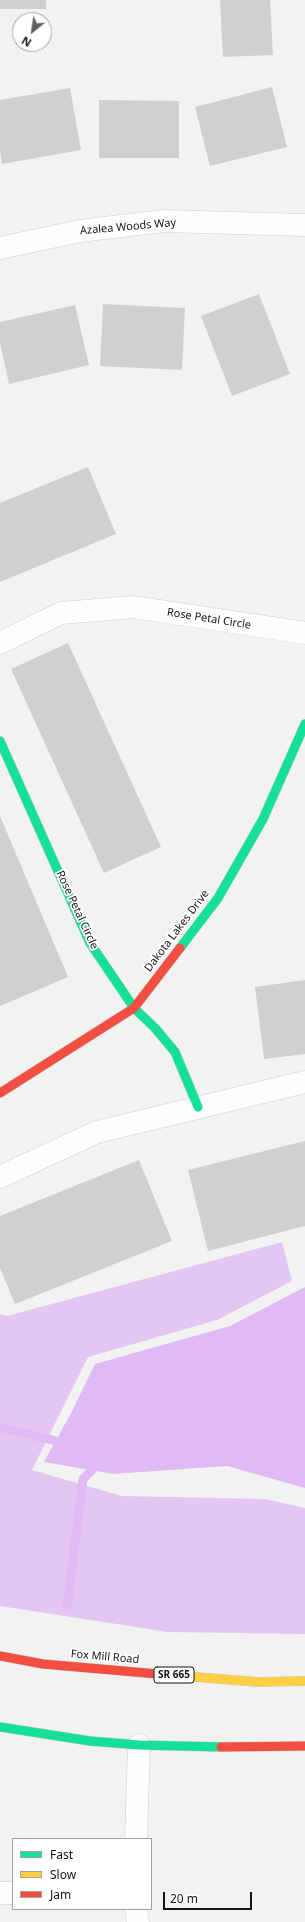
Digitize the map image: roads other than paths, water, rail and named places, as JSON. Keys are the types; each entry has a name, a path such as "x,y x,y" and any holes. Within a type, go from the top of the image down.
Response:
{"street":[{"name":"Azalea Woods Way","path":"0,248 80,231 163,222 305,225"},
{"name":"Rose Petal Circle","path":"0,643 61,613 134,607 305,633"},
{"name":"Dakota Lakes Drive","path":"0,1093 134,1008 218,898 263,819 305,724"},
{"name":"Rose Petal Circle","path":"0,741 90,943 134,1008 155,1028 175,1052 198,1107"},
{"path":"0,1177 25,1164 97,1132 305,1082"},
{"name":"Fox Mill Road","path":"0,1656 43,1664 259,1682 305,1681"},
{"path":"0,1727 90,1741 139,1745 255,1748 305,1746"},
{"path":"136,1838 139,1745"},
{"path":"0,1893 12,1893"},
{"path":"136,1910 138,1922"}],"waterway":[{"path":"0,1427 56,1441"},
{"path":"67,1605 83,1479 92,1470"}]}
